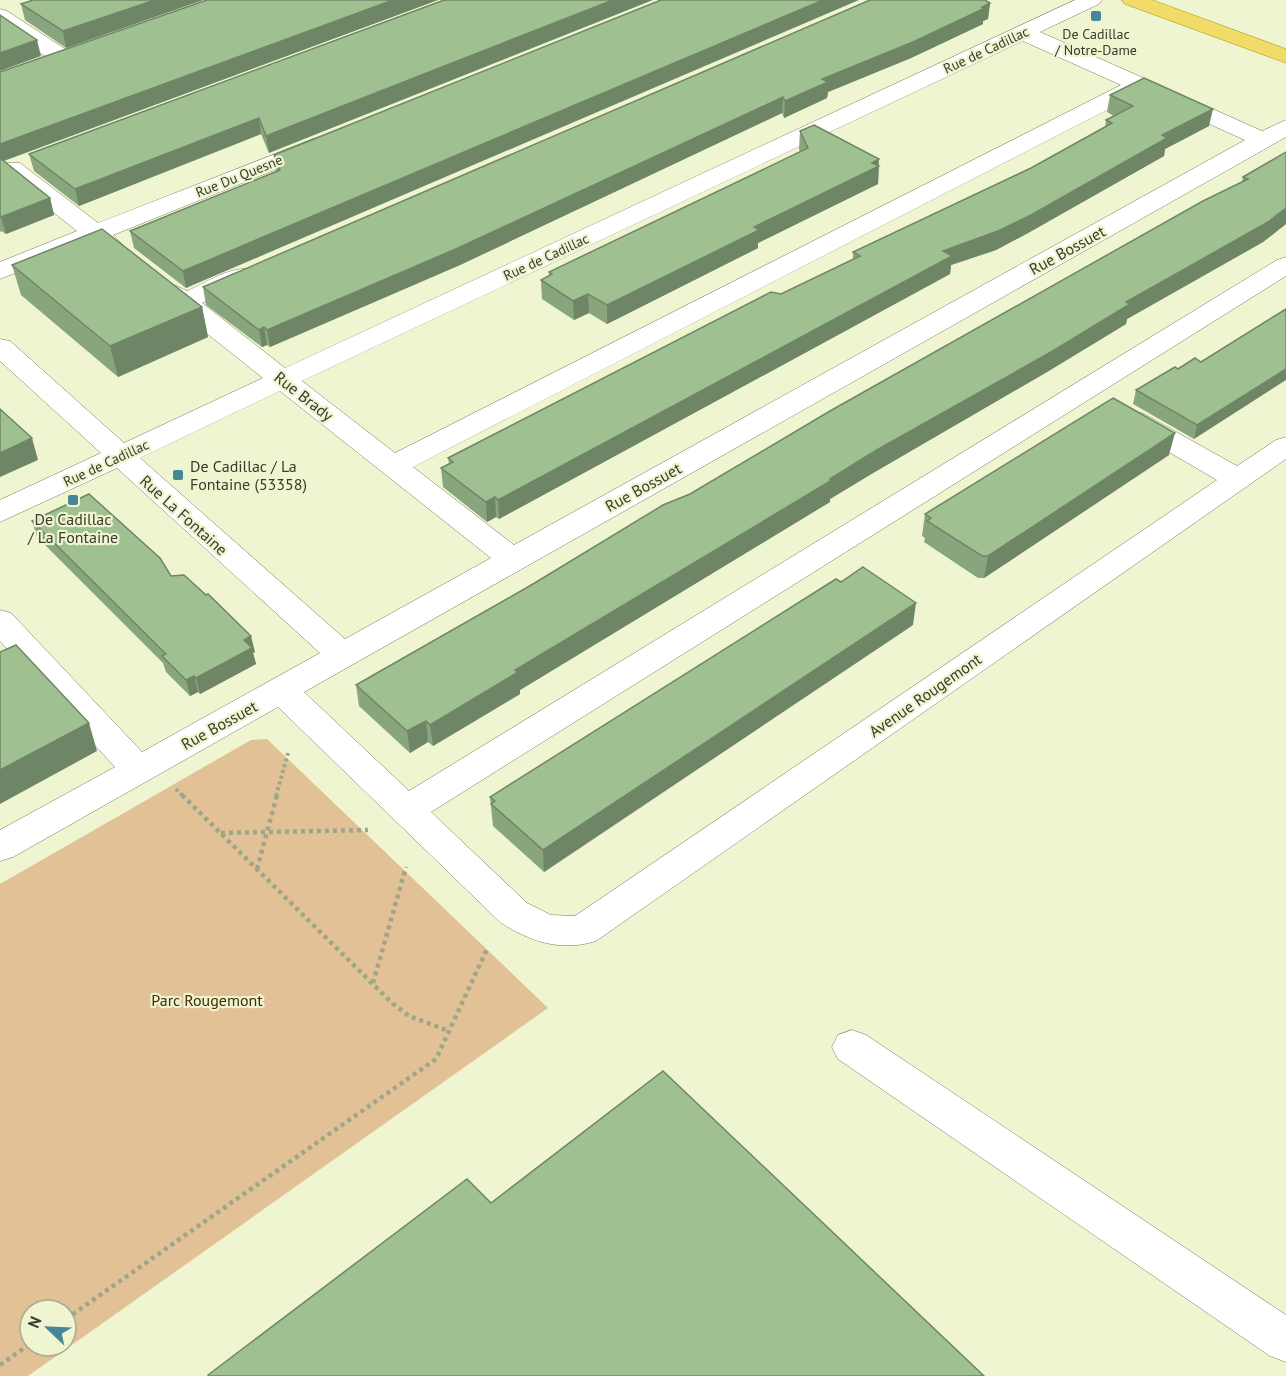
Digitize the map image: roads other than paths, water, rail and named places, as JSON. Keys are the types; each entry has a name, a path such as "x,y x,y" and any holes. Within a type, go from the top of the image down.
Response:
{"main road":[{"path":"1131,0 1286,56"}],"street":[{"path":"0,6 20,0"},
{"name":"Rue de Cadillac","path":"0,512 1092,0"},
{"path":"0,15 63,58"},
{"path":"1024,33 1140,84 1280,131"},
{"path":"42,65 85,50"},
{"path":"394,465 1140,84"},
{"name":"Rue Bossuet","path":"0,847 1280,131"},
{"name":"Rue Du Quesne","path":"0,271 336,137"},
{"name":"Rue Brady","path":"34,160 12,168 513,560"},
{"path":"184,302 271,264"},
{"path":"281,690 405,810 1286,265"},
{"name":"Rue La Fontaine","path":"0,347 343,656"},
{"path":"1083,390 1238,479"},
{"name":"Avenue Rougemont","path":"405,810 514,913 539,928 560,933 583,930 1286,446"},
{"path":"0,621 138,770"},
{"path":"0,669 30,654"},
{"path":"852,1047 1286,1341"}],"place":[{"name":"De Cadillac / Notre-Dame","path":"1096,16"},
{"name":"De Cadillac / La Fontaine (53358)","path":"178,475"},
{"name":"De Cadillac / La Fontaine","path":"73,500"}],"park label":[{"name":"Parc Rougemont","path":"207,1000"}]}
